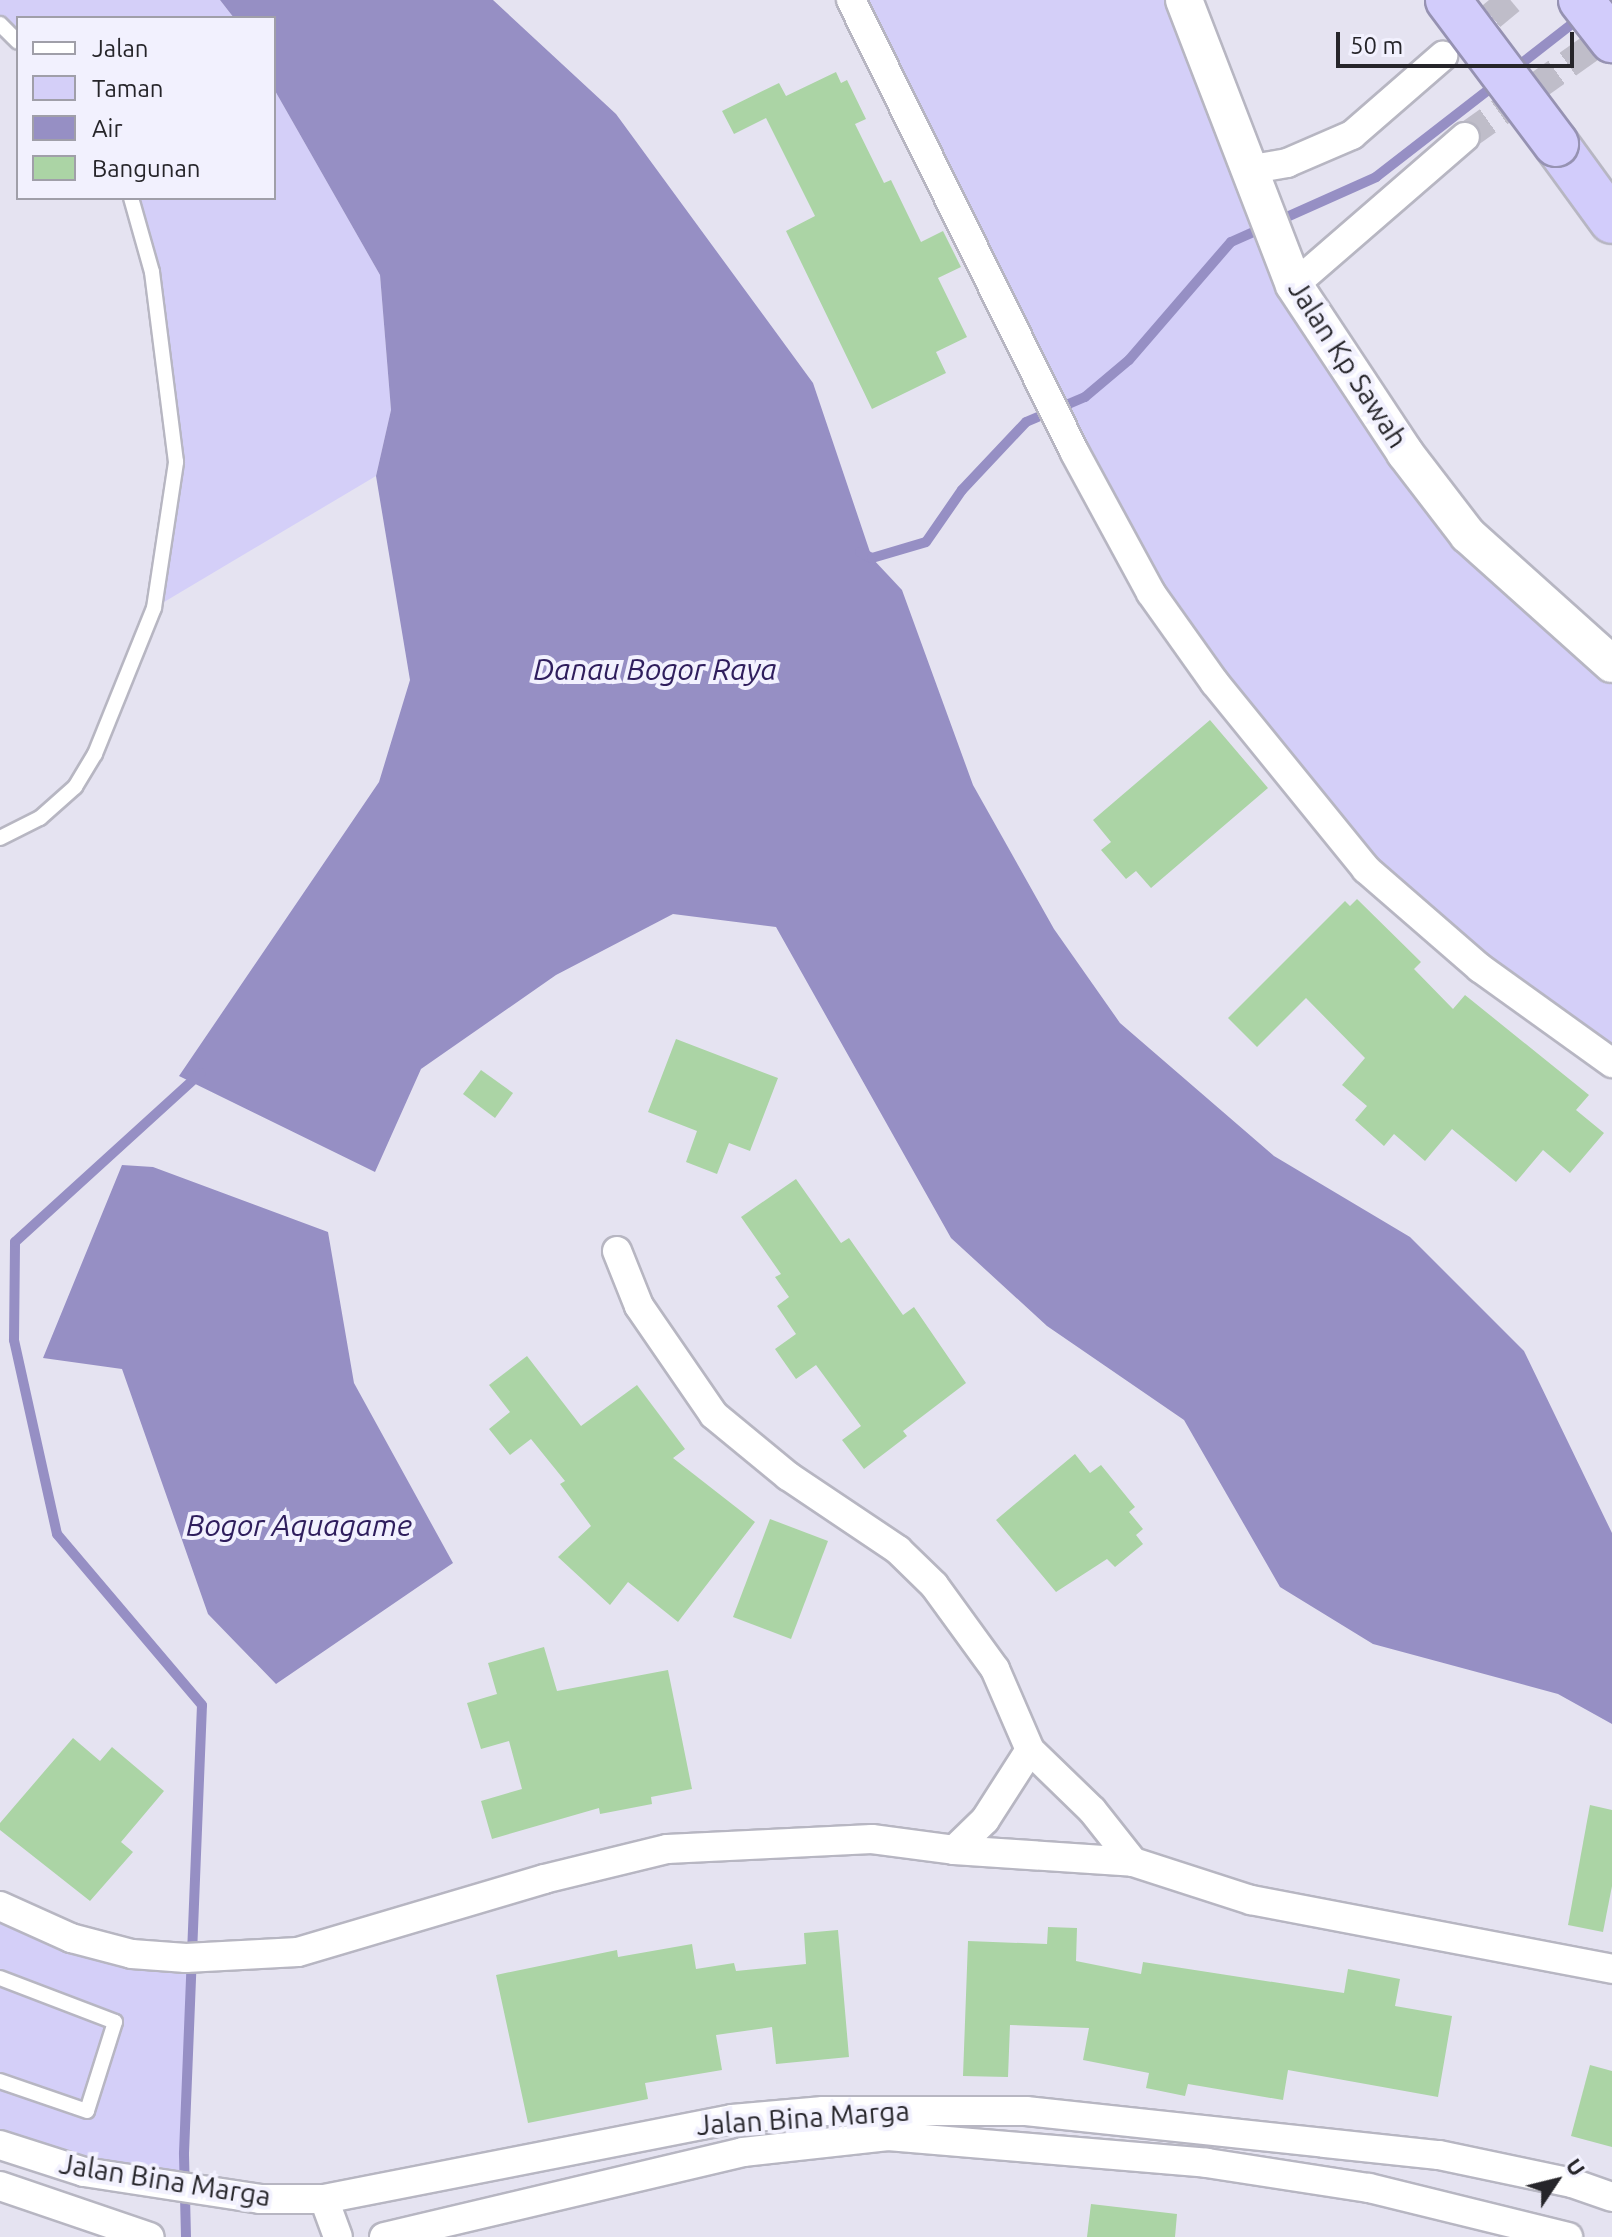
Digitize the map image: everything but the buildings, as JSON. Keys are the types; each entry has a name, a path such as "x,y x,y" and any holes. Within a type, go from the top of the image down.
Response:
{"highway":[{"path":"1448,0 1612,221"},
{"path":"1581,0 1612,40"}],"street":[{"path":"851,0 1075,453 1151,593 1298,791 1366,869 1480,968 1612,1063"},
{"name":"Jalan Kp Sawah","path":"1184,0 1256,180 1291,278 1405,453 1468,535 1612,664"},
{"path":"1256,180 1352,135 1443,56"},
{"path":"1291,278 1465,137"},
{"path":"617,1251 639,1306 714,1415 788,1476 898,1550 934,1585 995,1669 1030,1750 1092,1810 1133,1862"},
{"path":"954,1850 985,1820 1030,1750"},
{"path":"0,1906 71,1938 132,1954 186,1958 298,1952 544,1879 667,1849 872,1839 954,1850 1133,1862 1251,1900 1612,1969"},
{"name":"Jalan Bina Marga","path":"0,2145 84,2172 260,2199 324,2199 718,2121 905,2110 1026,2111 1439,2155 1572,2183 1612,2197"},
{"name":"Jalan Bina Marga","path":"384,2237 743,2152 888,2136 1207,2163 1369,2188 1568,2237"},
{"name":"Jalan Bina Marga","path":"0,2186 150,2237"},
{"path":"324,2199 338,2237"}],"lane":[{"path":"0,24 16,40"},
{"path":"0,838 40,818 75,787 95,754 154,608 176,462 152,272 132,200"},
{"path":"0,1978 115,2022 87,2111 0,2081"}],"green space":[{"path":"0,0 220,0 232,16 16,16 16,40 0,24"},
{"path":"851,0 1184,0 1288,271 1470,537 1612,664 1612,1063 1366,869 1151,593"},
{"path":"276,93 380,275 391,410 376,476 154,608 176,462 168,375 131,200 276,200"},
{"path":"0,1906 193,1957 185,2184 0,2145"}],"water":[{"name":"Danau Bogor Raya","path":"220,0 493,0 616,114 813,383 872,558 902,590 973,785 1054,929 1120,1023 1274,1156 1410,1237 1524,1351 1612,1533 1612,1724 1558,1694 1373,1644 1280,1587 1184,1420 1047,1326 951,1238 776,927 673,914 556,975 421,1069 375,1172 179,1076 379,782 410,680 376,476 391,410 380,275 276,93 276,16 232,16"},
{"name":"Bogor Aquagame","path":"122,1165 153,1167 328,1232 354,1383 453,1563 276,1684 208,1614 122,1369 43,1358"}],"waterway":[{"path":"1513,70 1582,16"},
{"path":"860,552 872,558 926,542 962,490 1026,422 1085,397 1129,360 1231,242 1376,177 1497,83"},
{"path":"186,2237 184,2153 202,1705 57,1534 14,1340 15,1242 201,1073"}],"tunnel":[{"path":"1459,43 1511,0"},
{"path":"1465,137 1612,33"}]}
